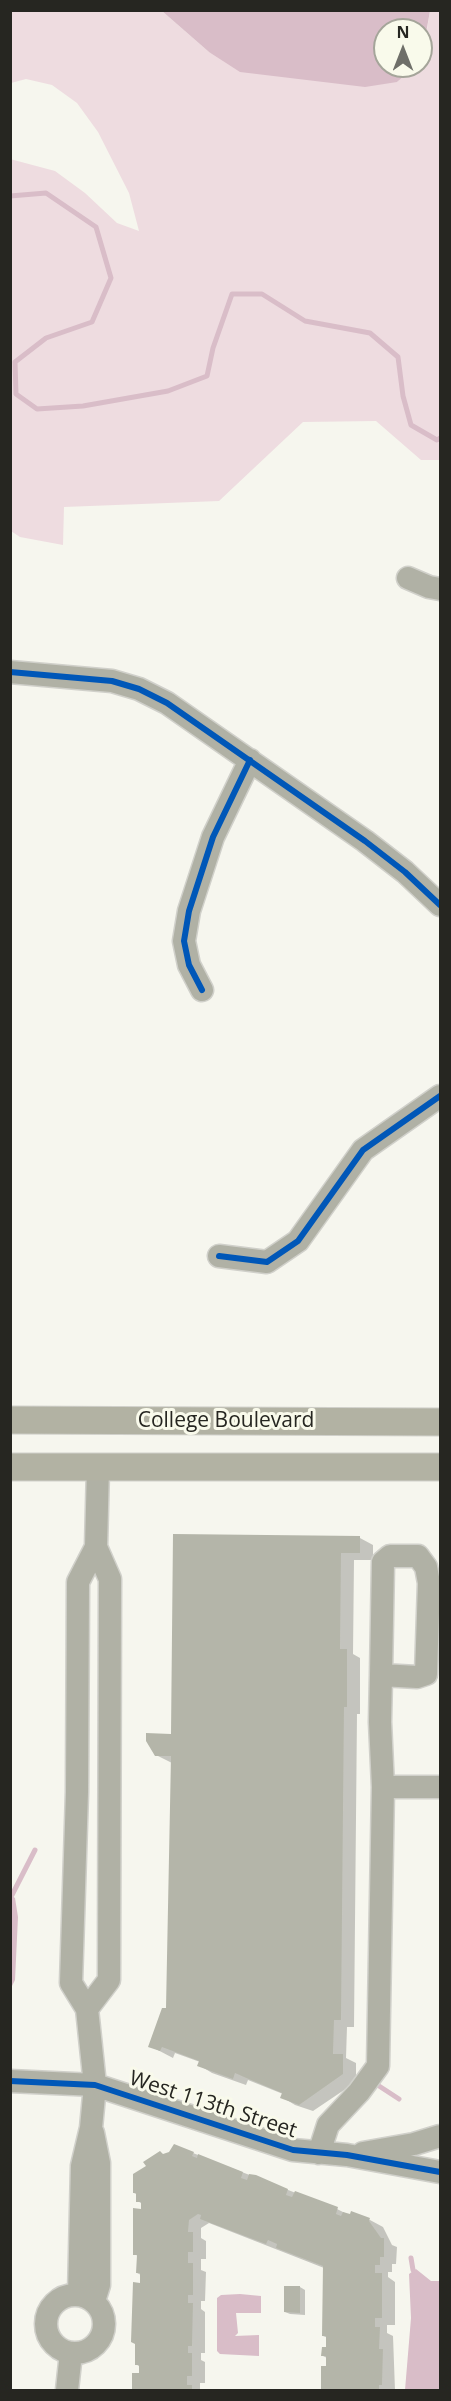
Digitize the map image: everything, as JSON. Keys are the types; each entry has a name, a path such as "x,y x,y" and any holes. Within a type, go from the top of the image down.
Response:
{"main road":[{"name":"College Boulevard","path":"10,1420 441,1422"},
{"path":"10,1467 441,1467"}],"street":[{"path":"408,578 441,589"},
{"path":"10,672 88,677 139,689 167,703 389,860 441,905"},
{"path":"202,990 189,965 184,941 189,911 213,837 250,760"},
{"path":"219,1256 267,1262 298,1241 363,1149 441,1096"},
{"path":"87,2009 109,1980 110,1579 96,1547 98,1467"},
{"path":"86,2298 99,2285 99,2163 92,2128 95,2085 87,2009 71,1983 77,1767 78,1582 96,1547"},
{"path":"319,2153 328,2125 359,2092 378,2066 383,1787 381,1675 383,1562 390,1556 418,1556 426,1567 429,1583 426,1674 417,1677 381,1675"},
{"path":"77,1767 108,1767"},
{"path":"383,1787 441,1787"},
{"name":"West 113th Street","path":"10,2081 95,2085 293,2150 347,2156 441,2172"},
{"name":"West 113th Street","path":"347,2156 414,2144 441,2136"},
{"path":"66,2296 86,2298 104,2317 102,2336 89,2349 71,2353 62,2350 48,2336 47,2317 58,2301 66,2296"},
{"path":"67,2391 71,2353"}],"shaded area":[{"path":"430,10 429,18 373,18 373,78 402,78 397,82 365,87 240,72 209,52 162,11"},
{"path":"11,11 162,11 209,52 397,82 402,78 433,78 433,18 429,18 430,11 440,11 440,460 421,460 376,421 303,422 219,501 64,507 63,545 20,537 11,531 10,159 55,171 85,193 117,223 139,231 129,193 98,132 77,103 52,85 26,79 11,83"},
{"path":"11,1895 15,1898 18,1917 15,1980 11,1988"},
{"path":"416,2269 431,2281 440,2281 440,2390 405,2390 411,2318 409,2274"},
{"path":"221,2295 261,2296 261,2313 236,2313 238,2333 235,2336 259,2335 259,2356 220,2354 217,2351 217,2298"}],"building":[{"path":"173,1534 360,1536 360,1553 341,1553 340,1649 347,1649 347,1707 344,1707 341,2020 334,2020 333,2054 343,2054 343,2074 299,2105 280,2098 282,2093 235,2073 233,2079 197,2066 199,2061 162,2047 160,2051 148,2047 162,2008 166,2008 171,1756 155,1756 146,1741 146,1733 171,1734"},
{"path":"174,2144 194,2152 192,2156 197,2158 198,2154 243,2172 241,2178 247,2180 249,2174 256,2175 288,2189 286,2195 292,2197 295,2191 338,2207 336,2214 341,2216 343,2212 350,2214 351,2211 370,2218 369,2221 381,2238 384,2238 384,2257 380,2257 380,2265 375,2265 375,2273 382,2273 382,2318 375,2318 375,2327 380,2327 379,2349 383,2349 382,2385 379,2385 379,2390 321,2390 321,2366 326,2366 326,2356 321,2356 322,2347 326,2347 326,2336 322,2336 323,2266 276,2248 277,2244 268,2240 266,2244 200,2219 201,2215 198,2214 189,2220 188,2232 193,2232 193,2252 188,2252 188,2263 193,2263 193,2295 188,2295 188,2303 193,2303 192,2346 188,2346 188,2353 192,2353 192,2376 187,2376 187,2385 192,2385 192,2390 132,2390 132,2373 139,2373 139,2365 135,2365 135,2344 131,2342 133,2282 140,2283 140,2273 136,2273 137,2255 133,2255 133,2208 141,2209 141,2202 136,2202 136,2193 133,2193 133,2174 146,2166 143,2162 160,2151 163,2154 169,2152"},
{"path":"284,2286 300,2286 300,2313 284,2312"}],"waterway":[{"path":"10,196 46,193 96,227 111,278 92,322 46,338 15,362 16,394 37,409 83,406 168,391 207,376 213,348 232,294 262,294 305,321 370,333 398,357 403,396 411,425 437,440 440,438"},
{"path":"12,1895 35,1850"},
{"path":"376,2084 399,2099"},
{"path":"411,2258 413,2270"}],"cycle path":[{"path":"10,672 112,681 139,689 167,703 365,841 405,872 440,905"},
{"path":"202,990 189,965 184,941 189,911 213,837 250,760"},
{"path":"219,1256 267,1262 298,1241 363,1150 440,1096"},
{"path":"10,2081 95,2085 293,2150 347,2155 440,2172"}]}
